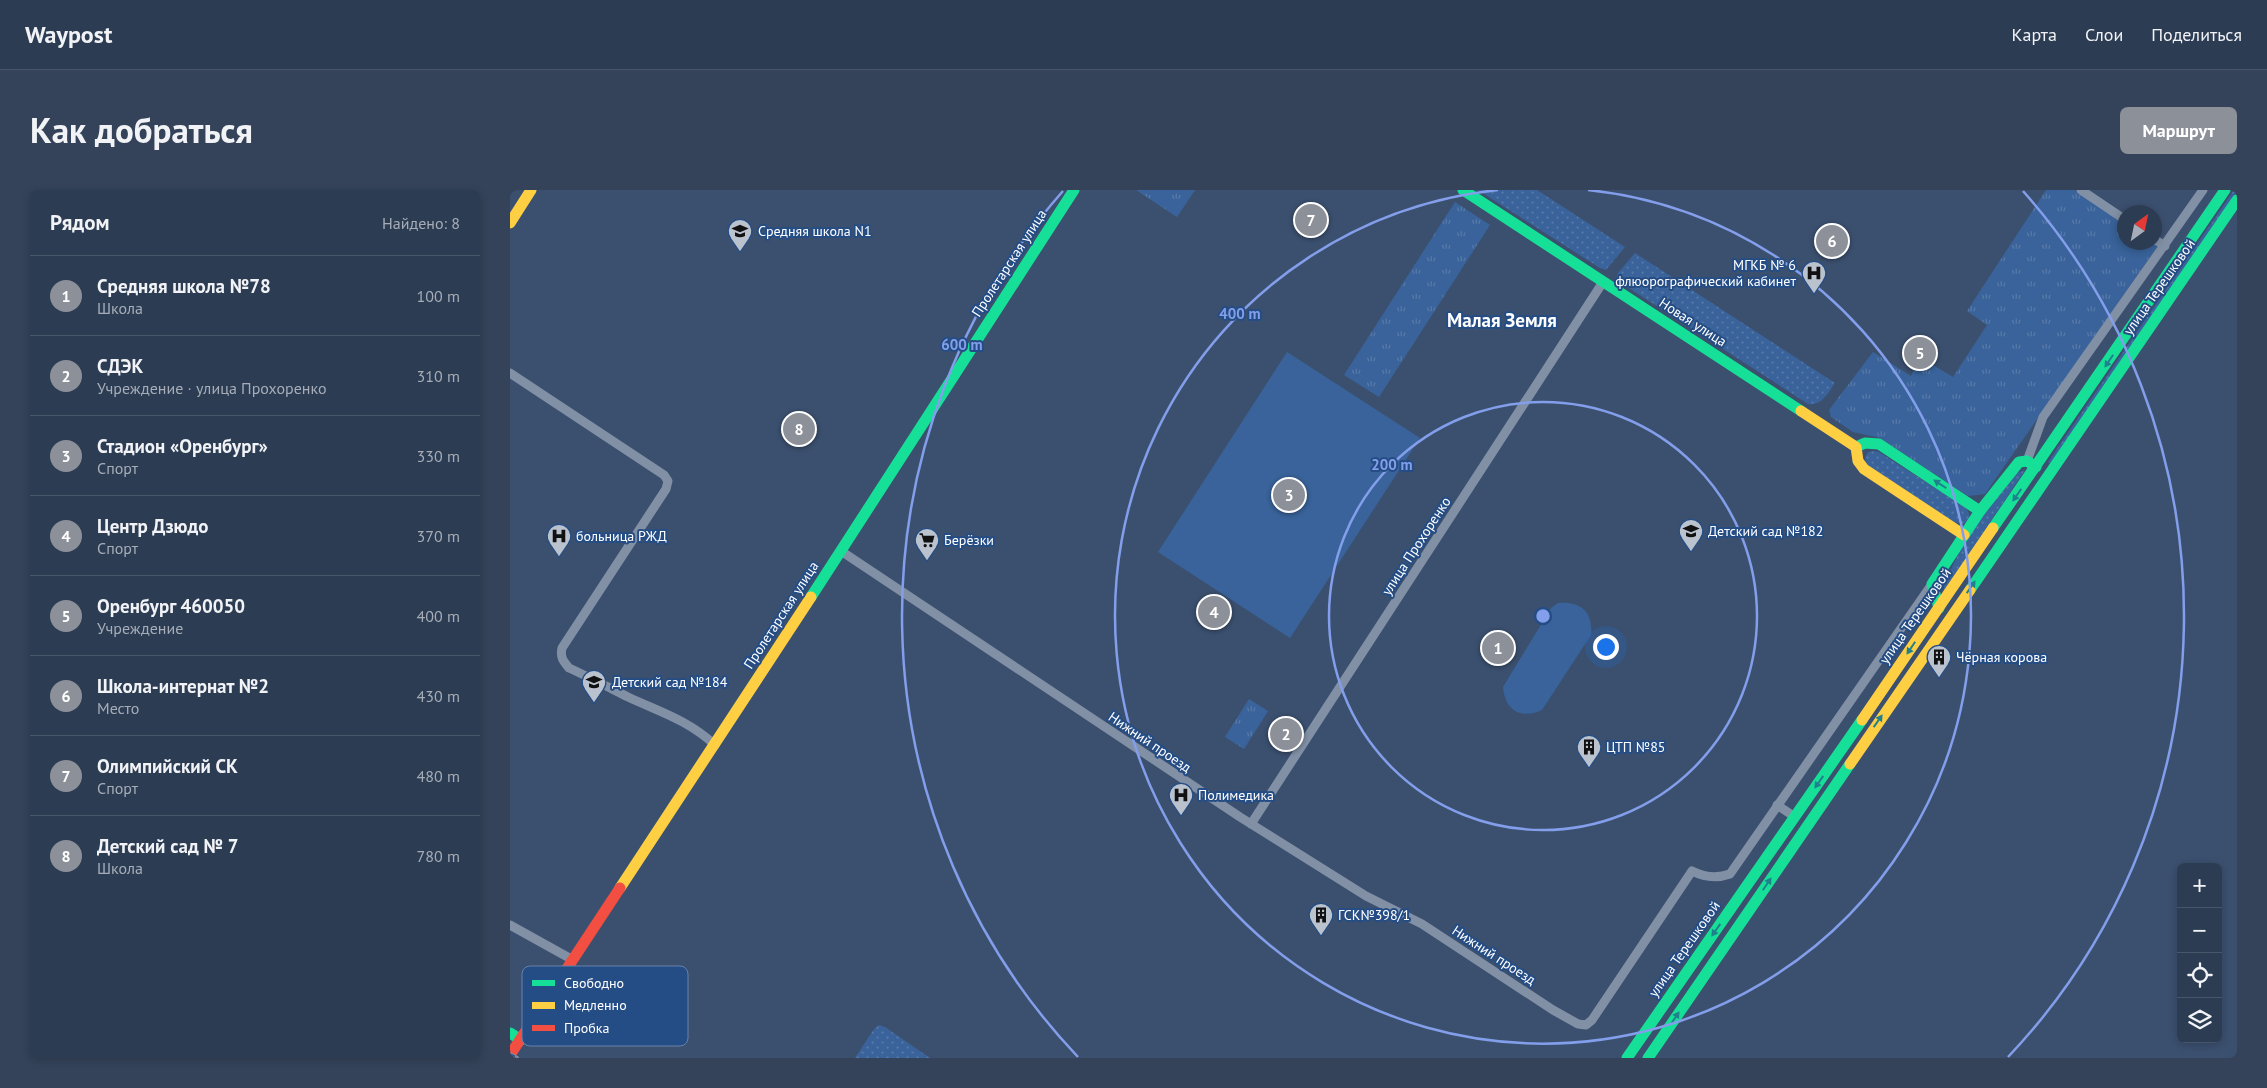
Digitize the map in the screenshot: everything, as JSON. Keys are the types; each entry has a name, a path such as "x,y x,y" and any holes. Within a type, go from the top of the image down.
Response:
{"main road":[{"path":"510,223 531,190"},
{"name":"Пролетарская улица","path":"569,966 715,746 1074,190"},
{"name":"Новая улица","path":"1463,190 1856,447"},
{"name":"улица Терешковой","path":"1627,1058 1939,608 2032,464 2225,190"},
{"name":"улица Терешковой","path":"1648,1058 2237,200"},
{"path":"1964,535 1864,469 1858,461 1856,447 1865,443 1879,444 1980,511"},
{"path":"1939,608 1932,584 1980,511 2014,467 2019,462 2032,464 2048,475"},
{"path":"1854,732 1857,737 1866,739"},
{"path":"510,1033 521,1040"},
{"name":"Пролетарская улица","path":"510,1055 521,1040"}],"street":[{"path":"2081,190 2117,214"},
{"path":"2032,464 2044,417 2203,190"},
{"name":"улица Прохоренко","path":"1252,824 1603,282"},
{"path":"510,373 664,475 668,481 666,489 562,648 561,655 564,662 569,668 670,714 701,733 715,746"},
{"name":"Нижний проезд","path":"841,551 1252,824 1366,896 1422,924 1553,1010 1578,1024 1586,1025 1592,1020 1692,871 1703,877 1730,874 1777,805"},
{"path":"1795,817 1777,805 1932,584"},
{"path":"510,925 573,960"}],"green space":[{"path":"1136,190 1195,190 1177,217"},
{"path":"1478,190 1537,190 1625,247 1606,270 1600,268"},
{"path":"2046,190 2075,190 2117,217 2117,250 2155,250 1985,494 1968,496 1880,438 1853,432 1831,417 1829,410 1873,352 1911,376 1914,369 1933,365 1953,377 1987,325 1967,311"},
{"path":"2234,190 2237,191 2050,464 2048,462"},
{"path":"1455,202 1490,225 1379,397 1344,375"},
{"path":"1635,253 1835,383 1827,395 1817,403 1808,404 1618,281 1617,274"},
{"path":"1287,352 1420,438 1290,638 1158,552"},
{"path":"1868,452 1879,452 1965,507 1969,514 1967,521 1962,524 1954,522 1867,465 1865,458"},
{"path":"2025,470 1944,591 1944,583 1968,535 2017,473"},
{"path":"1558,603 1573,604 1584,610 1590,620 1591,635 1542,710 1527,714 1515,711 1507,702 1503,687 1551,608"},
{"path":"1249,699 1268,711 1244,749 1225,737"},
{"path":"879,1025 885,1027 930,1058 855,1058 874,1029"}],"railway":[{"path":"510,1054 517,1058"}],"traffic: fast":[{"path":"811,597 1074,190"},
{"path":"1463,190 1801,411"},
{"path":"1993,528 2225,190"},
{"path":"1970,590 2237,200"},
{"path":"1856,447 1865,443 1879,444 1980,511"},
{"path":"1939,608 1932,584 1980,511 2019,462 2027,461 2036,467"},
{"path":"1627,1058 1862,720"},
{"path":"1648,1058 1850,764"},
{"path":"510,1033 521,1040"}],"traffic: slow":[{"path":"510,223 531,190"},
{"path":"1801,411 1856,447 1858,461 1864,469 1964,535"},
{"path":"1862,720 1993,528"},
{"path":"1850,764 1970,590"},
{"path":"620,888 811,597"}],"traffic: jam":[{"path":"569,966 620,888"},
{"path":"510,1055 522,1037"}],"place":[{"name":"Олимпийский СК","path":"1311,220"},
{"name":"Школа-интернат №2","path":"1832,241"},
{"name":"Средняя школа N1","path":"740,252"},
{"name":"МГКБ № 6 флюорографический кабинет","path":"1814,294"},
{"name":"Оренбург 460050","path":"1920,353"},
{"name":"Детский сад № 7","path":"799,429"},
{"name":"Стадион «Оренбург»","path":"1289,495"},
{"name":"Детский сад №182","path":"1691,552"},
{"name":"больница РЖД","path":"559,557"},
{"name":"Берёзки","path":"927,561"},
{"name":"Центр Дзюдо","path":"1214,612"},
{"name":"Средняя школа №78","path":"1498,648"},
{"name":"Чёрная корова","path":"1939,678"},
{"name":"Детский сад №184","path":"594,703"},
{"name":"СДЭК","path":"1286,734"},
{"name":"ЦТП №85","path":"1589,768"},
{"name":"Полимедика","path":"1181,816"},
{"name":"ГСК№398/1","path":"1321,936"}],"district":[{"name":"Малая Земля","path":"1502,320"}]}
